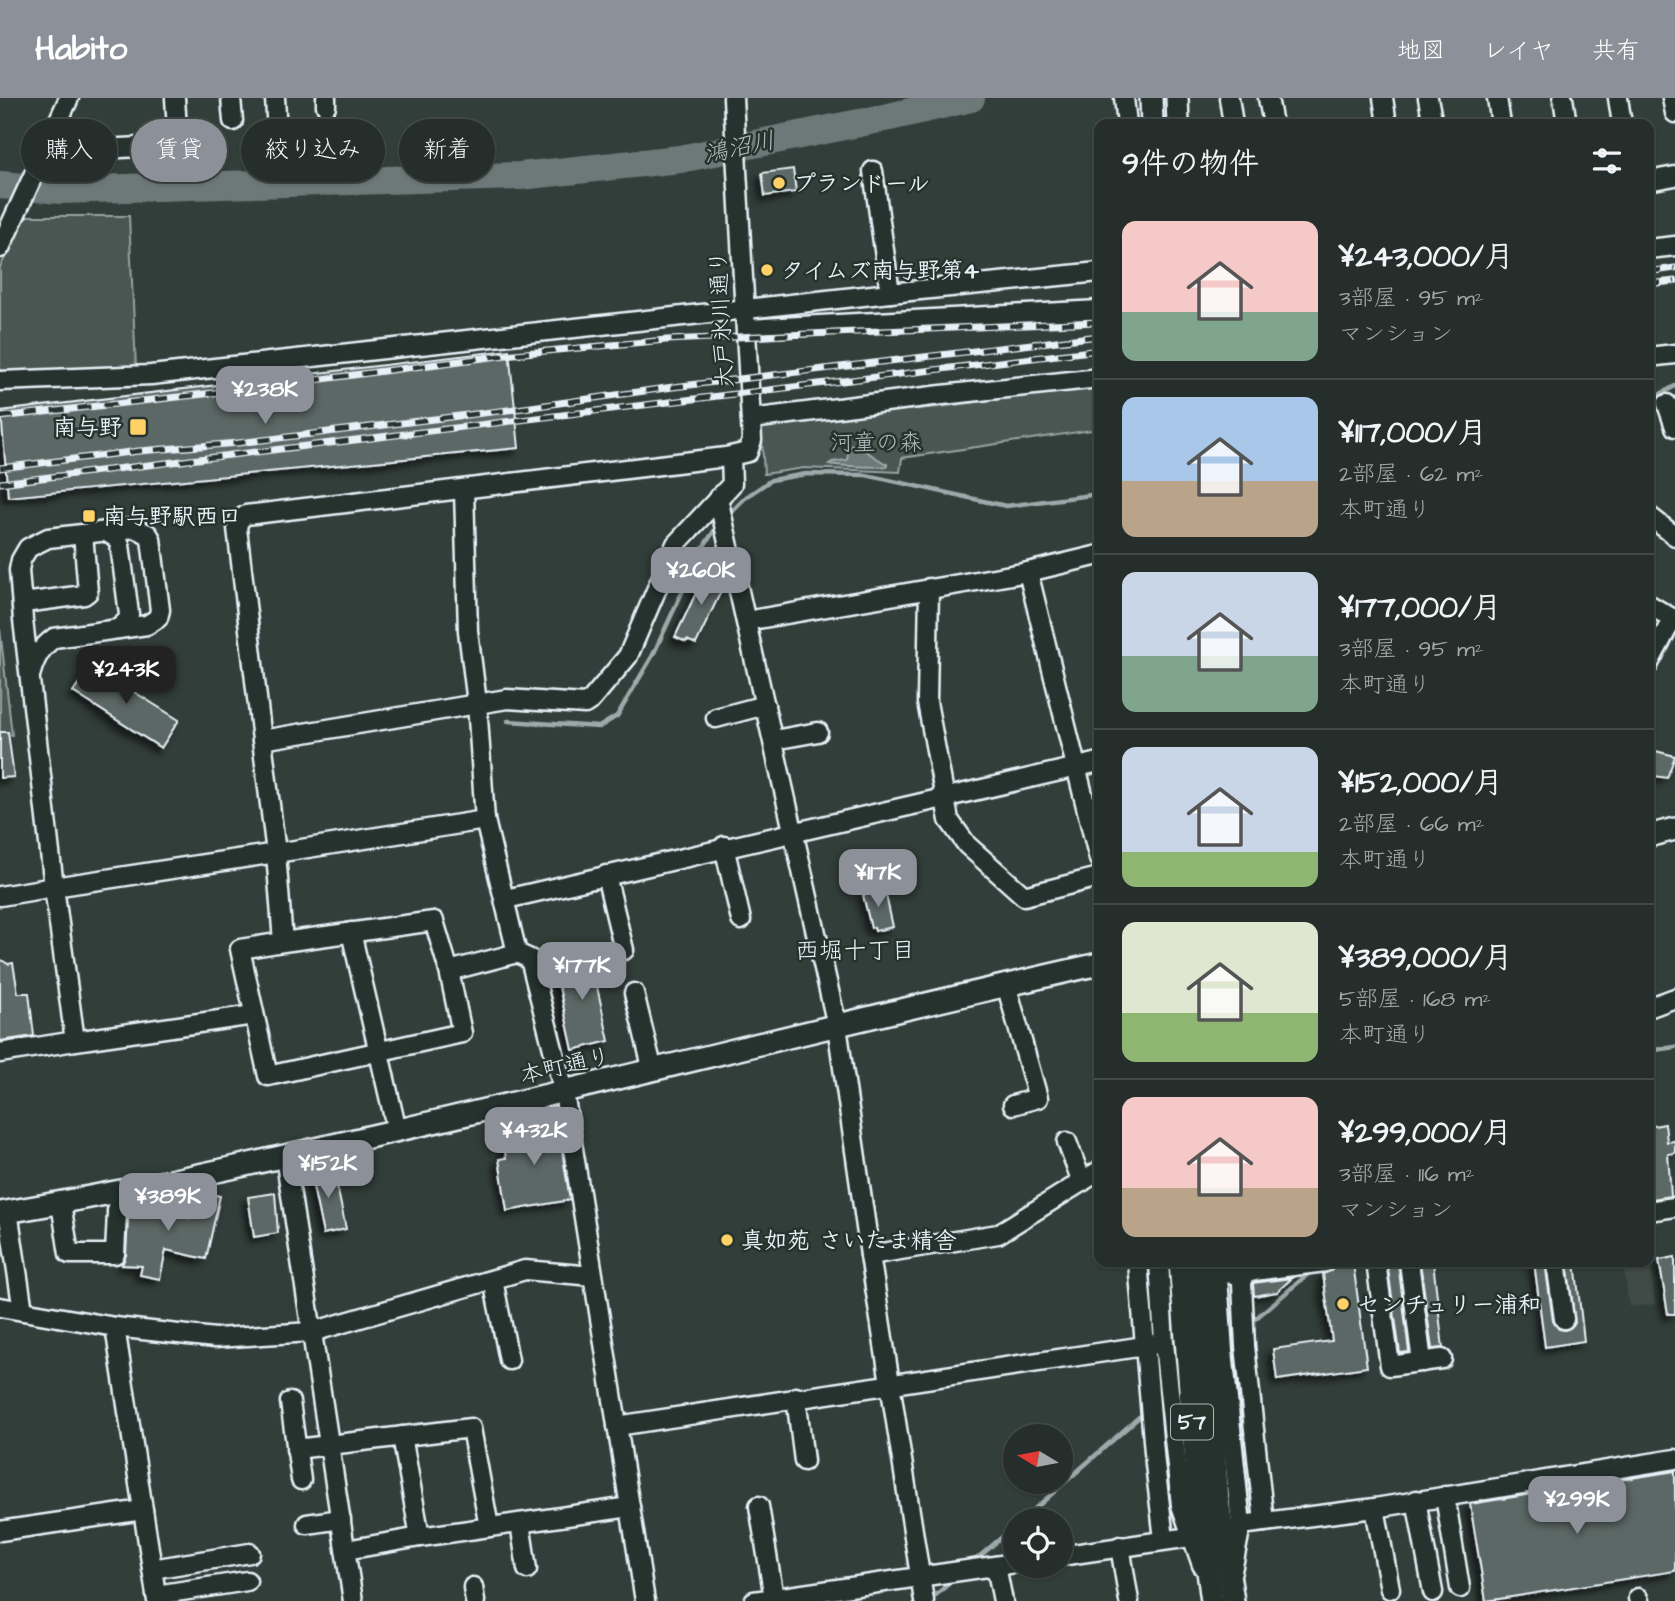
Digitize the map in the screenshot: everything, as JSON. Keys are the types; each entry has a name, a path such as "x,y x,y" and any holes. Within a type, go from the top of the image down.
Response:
{"main road":[{"path":"1151,98 1152,119"},
{"path":"1177,98 1178,119"},
{"path":"1654,834 1675,829"},
{"name":"本町通り","path":"4,1212 118,1192 285,1156 1094,965"},
{"name":"57","path":"1180,1267 1198,1490 1221,1591"},
{"name":"57","path":"1199,1267 1218,1500 1221,1591"}],"street":[{"path":"60,119 69,98"},
{"path":"117,148 178,145 175,98"},
{"path":"231,98 233,121"},
{"path":"275,98 276,119"},
{"name":"大戸氷川通り","path":"731,457 744,454 750,448 752,440 733,98"},
{"path":"1124,98 1126,119"},
{"path":"1228,98 1232,119"},
{"path":"1268,98 1272,119"},
{"path":"1383,98 1386,119"},
{"path":"1428,98 1432,119"},
{"path":"1496,98 1500,119"},
{"path":"1563,98 1566,119"},
{"path":"1618,98 1621,119"},
{"path":"1672,98 1675,113"},
{"path":"873,172 890,293"},
{"path":"1654,180 1675,176"},
{"path":"0,248 32,182"},
{"path":"1654,248 1675,246"},
{"path":"0,382 151,375 1094,273"},
{"path":"747,328 1094,310"},
{"path":"1654,356 1675,354"},
{"path":"751,419 1094,379"},
{"path":"1667,404 1675,427"},
{"path":"262,740 507,699 585,704 628,656 676,544 719,512 733,480 731,457 246,515 239,520 237,528 262,740 276,853 283,942"},
{"path":"464,490 468,631 477,704 485,820 506,898 517,953"},
{"path":"719,512 774,740 837,1027 924,1599"},
{"path":"1654,520 1675,536"},
{"path":"23,620 30,629 40,635 54,638 147,625 158,618 160,610 151,539 141,530 48,538 28,548 19,570 23,620 54,887 75,1041"},
{"path":"105,531 117,539 120,545 129,614 128,620 118,629"},
{"path":"21,593 23,598 31,602 84,595 89,592 83,534"},
{"path":"746,621 1028,572 1094,556"},
{"path":"1028,572 1094,839"},
{"path":"929,588 927,702 948,820 967,845 1024,896 1094,878"},
{"path":"1654,607 1674,619 1654,654"},
{"path":"30,676 33,662 54,638"},
{"path":"716,718 765,705"},
{"path":"774,740 818,732"},
{"path":"506,898 1094,763"},
{"path":"0,896 485,820"},
{"path":"724,846 741,919"},
{"path":"606,874 624,950"},
{"path":"435,922 462,1033 268,1076 240,949 283,942 435,922"},
{"path":"351,932 397,1130"},
{"path":"449,971 517,953 530,959 564,1092 645,1601"},
{"path":"1006,984 1038,1098 1013,1105"},
{"path":"634,993 653,1071"},
{"path":"1654,1006 1675,998"},
{"path":"0,1053 254,1015"},
{"path":"1067,1142 1082,1182"},
{"path":"285,1156 354,1601"},
{"path":"870,1255 998,1234 1094,1174"},
{"path":"61,1203 69,1254 115,1254 118,1192"},
{"path":"1654,1210 1675,1207"},
{"path":"4,1212 23,1311"},
{"path":"1138,1267 1164,1539"},
{"path":"1159,1267 1164,1343 1181,1505 1190,1536 1221,1591"},
{"path":"1221,1591 1241,1525 1217,1269 1242,1267 1245,1346 1265,1522"},
{"path":"1377,1267 1390,1366 1442,1359"},
{"path":"1410,1267 1422,1362"},
{"path":"1557,1267 1564,1319"},
{"path":"0,1307 115,1327 215,1338 312,1332 525,1270 593,1276"},
{"path":"493,1280 509,1360"},
{"path":"115,1327 156,1598 247,1581"},
{"path":"617,1426 1164,1343"},
{"path":"796,1398 804,1461"},
{"path":"290,1402 301,1480"},
{"path":"296,1450 471,1428 489,1527"},
{"path":"402,1436 419,1537"},
{"path":"1241,1525 1375,1508 1675,1460"},
{"path":"1445,1496 1460,1588"},
{"path":"1416,1500 1433,1592"},
{"path":"759,1506 774,1598"},
{"path":"346,1550 630,1507"},
{"path":"1375,1508 1390,1589"},
{"path":"0,1531 143,1510"},
{"path":"307,1524 341,1519"},
{"path":"520,1523 527,1569"},
{"path":"1073,1554 1190,1536"},
{"path":"1120,1546 1129,1601"},
{"path":"152,1569 250,1553"},
{"path":"754,1601 1003,1565"},
{"path":"996,1566 1003,1601"}],"shaded area":[{"path":"852,445 887,466 829,464 847,460 849,447"},
{"path":"1624,1267 1651,1267 1655,1304 1629,1307"}],"green space":[{"path":"27,216 129,216 136,368 0,377 0,267"},
{"name":"河童の森","path":"1094,387 1094,430 902,458 900,472 804,468 764,474 761,423 939,407"},
{"path":"0,629 12,735 0,737"}],"building":[{"name":"プランドール","path":"793,169 796,192 765,196 762,173"},
{"path":"509,350 519,448 8,497 1,411"},
{"path":"708,568 721,575 720,578 725,583 696,644 687,640 686,642 675,637"},
{"path":"91,665 179,720 161,748 73,692"},
{"path":"0,732 8,732 14,777 0,778"},
{"path":"1654,751 1675,756 1667,778 1654,776"},
{"path":"884,886 893,927 875,931 874,927 871,928 863,895 867,894 866,891"},
{"path":"590,955 609,1041 573,1050 554,964"},
{"path":"0,959 8,964 13,963 18,993 29,993 34,1036 0,1041"},
{"path":"555,1121 570,1200 507,1211 499,1159 506,1158 502,1134 511,1132 511,1128"},
{"path":"1665,1124 1667,1142 1675,1141 1675,1153 1668,1154 1671,1196 1654,1199 1654,1126"},
{"path":"333,1167 346,1229 323,1234 310,1172"},
{"path":"196,1191 220,1196 206,1259 166,1250 160,1279 140,1275 142,1266 122,1265 126,1255 129,1203 150,1200 168,1205 166,1212 190,1218"},
{"path":"275,1193 278,1233 254,1237 248,1197"},
{"path":"1675,1257 1675,1314 1668,1314 1659,1260"},
{"name":"センチュリー浦和","path":"1334,1267 1354,1267 1367,1367 1277,1380 1273,1349 1332,1341 1323,1274"},
{"path":"1388,1267 1399,1267 1409,1352 1400,1353"},
{"path":"1421,1267 1434,1267 1443,1348 1432,1349"},
{"path":"1535,1267 1546,1267 1553,1321 1559,1329 1565,1330 1575,1323 1568,1267 1576,1267 1584,1341 1545,1347"},
{"path":"1292,1278 1277,1292 1254,1296 1253,1283"},
{"path":"1675,1471 1675,1571 1486,1601 1470,1504"}],"waterway":[{"name":"鴻沼川","path":"0,185 61,190 520,176 680,159 971,98"},
{"path":"1654,398 1675,386"},
{"path":"726,517 746,497 771,480 806,474 866,475 1006,506 1094,495"},
{"path":"508,721 599,727 617,716 653,655 702,549 718,525"},
{"path":"1654,1050 1675,1047"},
{"path":"1255,1319 1314,1269"},
{"path":"1036,1508 1139,1417"},
{"path":"973,1562 1003,1536"},
{"path":"929,1601 954,1579"}],"railway":[{"path":"1654,271 1675,268"},
{"path":"1654,283 1675,281"},
{"path":"0,417 231,391 514,354 666,340 1094,322"},
{"path":"0,468 139,451 238,443 1094,337"},
{"path":"0,483 1094,351"}],"place":[{"name":"プランドール","path":"779,183"},
{"name":"タイムズ南与野第4","path":"767,270"},
{"name":"南与野","path":"138,427"},
{"name":"南与野駅西口","path":"89,516"},
{"name":"真如苑 さいたま精舎","path":"727,1240"},
{"name":"センチュリー浦和","path":"1343,1304"}],"district":[{"name":"西堀十丁目","path":"855,950"}]}
